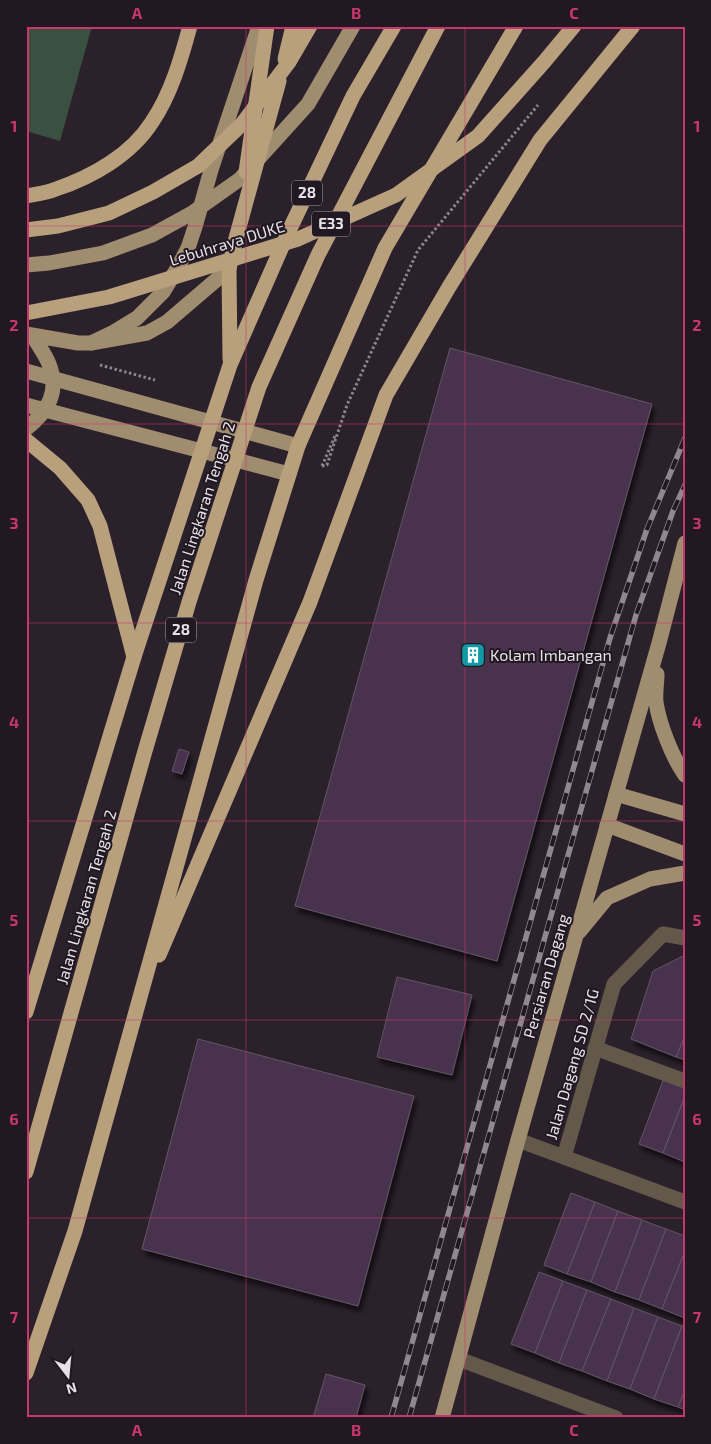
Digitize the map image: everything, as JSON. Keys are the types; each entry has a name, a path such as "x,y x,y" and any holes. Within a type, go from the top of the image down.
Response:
{"highway":[{"path":"26,196 56,190 88,176 131,147 152,123 165,99 190,26"},
{"path":"235,242 267,26"},
{"path":"230,365 229,269 294,26"},
{"path":"26,230 58,226 109,213 152,192 198,166 242,124 289,62 310,26"},
{"name":"Jalan Lingkaran Tengah 2","path":"26,1012 134,657 230,365 288,233 349,105 394,26"},
{"name":"Jalan Lingkaran Tengah 2","path":"26,1172 186,612 259,387 318,255 438,26"},
{"path":"26,1373 75,1231 256,580 298,446 386,248 516,26"},
{"name":"Lebuhraya DUKE","path":"26,313 109,296 298,239 396,195 478,136 574,26"},
{"path":"135,1014 310,602 386,395 461,266 540,140 633,26"},
{"path":"26,440 60,468 88,500 100,526 134,657"}],"main road":[{"path":"91,343 137,318 164,292 188,248 211,170 259,26"},
{"path":"26,265 49,263 103,253 152,235 192,213 240,179 308,104 353,26"},
{"path":"30,335 78,343 91,343 147,332 167,322 229,269"},
{"path":"26,429 40,418 48,405 53,391 49,364 30,335"},
{"path":"26,370 298,446"},
{"path":"26,405 289,474"},
{"name":"Persiaran Dagang","path":"442,1418 518,1140 660,643 685,543"},
{"path":"660,643 655,700 660,722 685,775"},
{"path":"616,794 685,814"},
{"path":"607,825 685,854"},
{"path":"576,936 607,898 650,879 685,873"}],"street":[{"name":"Jalan Dagang SD 2/1G","path":"564,1157 614,984 663,934 685,938"},
{"path":"595,1048 685,1081"},
{"path":"518,1140 685,1202"},
{"path":"459,1358 616,1418"}],"path":[{"path":"335,435 322,466 327,465 347,405 418,250 543,99"},
{"path":"97,364 155,380"}],"green space":[{"path":"26,26 92,26 60,141 26,131"}],"building":[{"name":"Kolam Imbangan","path":"450,348 652,404 497,961 295,906"},
{"path":"179,749 189,752 182,774 172,771"},
{"path":"685,955 685,1036 676,1057 631,1039 653,971"},
{"path":"397,977 472,995 452,1075 377,1057"},
{"path":"685,1036 685,1060 676,1057"},
{"path":"198,1039 414,1096 358,1306 142,1249"},
{"path":"664,1078 685,1086 685,1096 663,1153 639,1144"},
{"path":"685,1096 685,1162 663,1153"},
{"path":"571,1193 595,1202 567,1274 544,1265"},
{"path":"595,1202 618,1211 591,1282 567,1274"},
{"path":"618,1211 642,1220 615,1292 591,1282"},
{"path":"642,1220 666,1229 639,1300 615,1292"},
{"path":"666,1229 685,1236 685,1251 662,1309 639,1300"},
{"path":"685,1251 685,1318 662,1309"},
{"path":"539,1272 563,1281 535,1353 511,1344"},
{"path":"563,1281 587,1290 559,1363 535,1353"},
{"path":"587,1290 611,1299 582,1371 559,1363"},
{"path":"611,1299 634,1308 607,1381 582,1371"},
{"path":"634,1308 658,1317 630,1389 607,1381"},
{"path":"658,1317 682,1326 654,1399 630,1389"},
{"path":"682,1326 685,1327 685,1390 678,1407 654,1399"},
{"path":"326,1374 365,1385 356,1418 313,1418"},
{"path":"685,1390 685,1410 678,1407"}],"railway":[{"path":"391,1418 610,638 647,529 685,438"},
{"path":"409,1418 636,615 673,511 685,485"}],"place":[{"name":"Kolam Imbangan","path":"473,655"}]}
